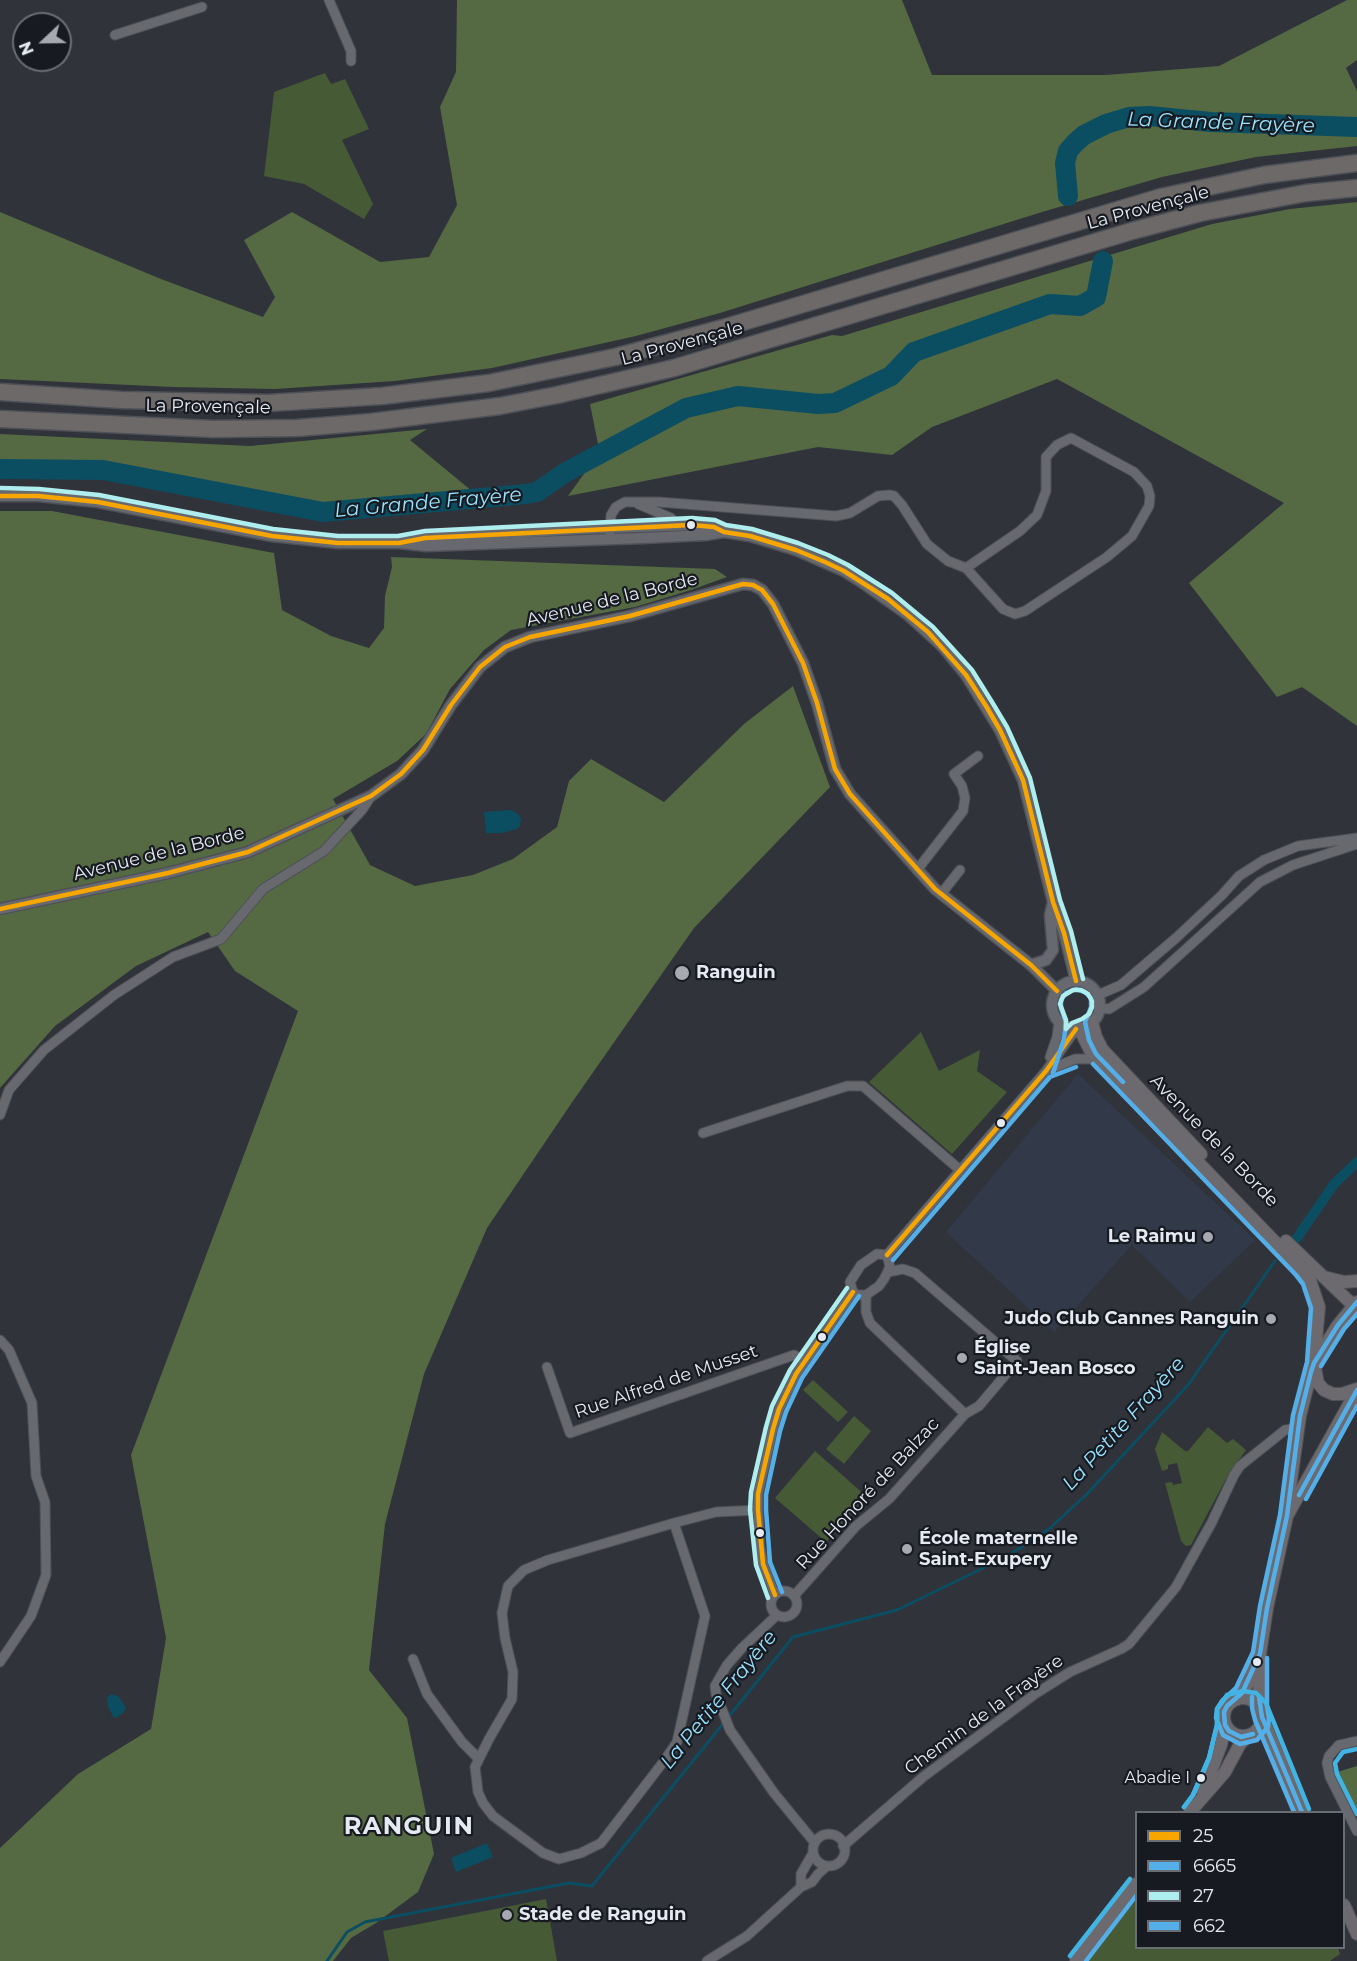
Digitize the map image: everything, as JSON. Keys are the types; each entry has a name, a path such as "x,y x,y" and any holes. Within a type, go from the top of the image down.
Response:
{"highway":[{"name":"La Provençale","path":"0,392 122,400 268,403 382,396 489,383 615,357 723,328 1161,197 1264,175 1357,163"},
{"name":"La Provençale","path":"0,419 213,429 297,428 381,421 500,406 557,396 674,368 1132,231 1200,213 1306,193 1357,188"}],"main road":[{"name":"Avenue de la Borde","path":"1092,1022 1102,1049 1274,1229 1356,1306"},
{"path":"1077,1028 1098,1059 1302,1270 1310,1280 1319,1307 1314,1363 1307,1385 1299,1428 1287,1516 1267,1608 1260,1654 1261,1712 1258,1730 1240,1744 1225,1772 1191,1811"},
{"path":"1323,1277 1344,1282 1357,1281"},
{"path":"1356,1306 1338,1325 1314,1363 1318,1383 1324,1390 1342,1394 1357,1390"},
{"path":"1287,1516 1357,1390"},
{"path":"1200,1799 1216,1761 1225,1725 1224,1712 1227,1706 1238,1699 1248,1683 1260,1654"},
{"path":"1238,1699 1252,1700 1261,1712 1302,1811"},
{"path":"1225,1725 1234,1735 1251,1735 1264,1741 1278,1755"},
{"path":"1076,1961 1135,1887"},
{"path":"1345,1907 1357,1934"}],"street":[{"path":"329,0 351,51 351,61"},
{"path":"115,35 202,7"},
{"path":"610,533 611,515 616,507 629,502 836,516 850,513 878,496 894,496 927,544 948,561 966,568 1002,609 1015,614 1025,611 1107,557 1132,536 1149,506 1148,486 1134,472 1071,438 1057,445 1046,457 1046,491 1037,515 1020,531 966,568"},
{"path":"0,496 38,496 98,502 287,538 338,543 399,543 426,546 610,533 706,535 724,532"},
{"path":"629,502 675,522 714,527 724,532 750,536 796,550 844,571 888,599 948,652 986,706 1023,780 1053,902 1064,933 1076,981"},
{"path":"675,522 670,512 673,507 685,504"},
{"path":"610,533 675,522"},
{"name":"Avenue de la Borde","path":"0,909 231,858 340,812 371,796 401,774 423,750 451,705 480,667 505,648 530,637 630,616 743,584 753,585 762,590 773,604 803,663 817,703 835,769 850,794 917,870"},
{"path":"978,756 954,774 962,786 965,798 963,811 917,870 941,894 1031,966 1057,991"},
{"path":"0,1115 9,1090 44,1050 114,995 173,957 221,939 263,889 324,851 362,810 371,796"},
{"path":"1098,995 1121,985 1176,938 1239,876 1264,860 1298,846 1357,838"},
{"path":"1100,1008 1110,1008 1144,987 1260,882 1293,865 1357,844"},
{"path":"941,894 960,870"},
{"path":"1031,966 1046,960 1053,950 1050,915 1053,902"},
{"path":"1076,981 1089,985 1098,995 1100,1008 1092,1022 1077,1028 1070,1028 1059,1022 1055,1016 1052,1003 1057,991 1065,984 1076,981"},
{"path":"1046,1071 1057,1037 1059,1022"},
{"path":"887,1255 1046,1071 1077,1028"},
{"path":"1046,1071 1075,1059 1098,1059"},
{"path":"703,1133 847,1086 863,1086 960,1170"},
{"path":"853,1293 850,1282 861,1266 877,1254 887,1255"},
{"path":"853,1293 866,1295 879,1286 888,1272 890,1261 887,1255"},
{"name":"Rue Honoré de Balzac","path":"794,1596 856,1526 890,1499 965,1414 979,1406 1017,1361 915,1273 903,1269 888,1272"},
{"path":"775,1595 787,1592 794,1596 797,1603 795,1611 789,1617 777,1615 771,1606 775,1595 760,1547 758,1510 758,1494 779,1408 804,1360 853,1293"},
{"path":"866,1295 866,1312 870,1323 965,1414"},
{"path":"0,1340 9,1350 32,1403 36,1476 45,1502 46,1575 31,1616 0,1662"},
{"name":"Rue Alfred de Musset","path":"547,1367 570,1433 794,1355 804,1360"},
{"name":"Chemin de la Frayère","path":"843,1845 923,1777 1035,1694 1070,1672 1129,1644 1176,1587 1212,1522 1233,1475 1240,1466 1285,1430 1299,1428"},
{"path":"674,1523 705,1616 676,1742 601,1843 559,1859 543,1853 493,1816 478,1792 475,1767 512,1699 513,1672 502,1613 508,1586 524,1570 548,1560 674,1523 716,1512 758,1510"},
{"path":"777,1615 742,1648 728,1665 716,1686 721,1710 730,1730 814,1848 818,1862 827,1866"},
{"path":"414,1659 427,1694 462,1742 479,1759"},
{"path":"1357,1741 1339,1745 1329,1756 1327,1762 1330,1777 1357,1831"},
{"path":"707,1961 747,1936 801,1887 812,1882 827,1866 836,1864 842,1858 843,1845 838,1838 830,1835 821,1836 801,1874 801,1887"}],"shaded area":[{"path":"1078,1074 1255,1240 1190,1302 1132,1245 1054,1332 946,1232"}],"green space":[{"path":"457,0 902,0 932,75 1106,75 1219,66 1347,0 1357,0 1357,60 1346,68 1357,91 1357,146 1256,157 1162,177 1042,212 720,313 636,336 492,368 395,381 275,389 0,379 0,212 161,279 263,317 275,297 244,240 292,212 380,262 429,257 457,205 440,107 456,72"},
{"path":"325,73 331,84 345,79 369,129 342,140 373,204 364,219 304,184 264,176 274,92"},
{"path":"1357,202 1357,726 1302,687 1277,697 1189,583 1284,503 1057,379 932,427 892,455 818,447 568,496 591,464 598,444 590,404 832,335 842,336 1212,224 1290,209"},
{"path":"427,429 410,440 478,496 310,505 80,464 0,462 0,434 250,446"},
{"path":"0,511 52,511 274,553 282,610 331,636 369,648 384,628 385,596 392,567 391,557 715,569 727,577 635,607 511,630 484,650 450,689 426,734 397,761 333,799 370,865 415,886 473,875 513,859 557,827 569,781 591,759 664,802 744,724 793,686 830,787 694,928 573,1101 487,1228 424,1374 385,1524 369,1670 407,1718 434,1854 418,1892 351,1938 333,1961 0,1961 0,1848 78,1774 151,1729 166,1638 131,1455 298,1011 235,971 208,932 136,966 55,1026 0,1088"},
{"path":"921,1032 939,1071 980,1050 977,1071 1007,1092 952,1154 869,1082"},
{"path":"813,1380 848,1412 838,1422 803,1390"},
{"path":"854,1416 871,1431 844,1464 826,1449"},
{"path":"1208,1427 1227,1443 1233,1439 1246,1450 1228,1475 1191,1545 1186,1546 1181,1541 1165,1483 1172,1482 1173,1485 1182,1483 1177,1463 1168,1465 1168,1469 1162,1471 1155,1449 1162,1432 1188,1451"},
{"path":"815,1451 866,1496 826,1542 775,1498"},
{"path":"1357,1766 1357,1814 1337,1772"},
{"name":"Stade de Ranguin","path":"546,1899 557,1961 389,1961 383,1931"},
{"path":"1135,1901 1135,1949 1338,1949 1340,1954 1330,1961 1087,1961"}],"water":[{"path":"511,810 521,819 517,829 501,833 486,833 484,812"},
{"path":"111,1694 118,1696 126,1707 124,1712 116,1718 113,1717 108,1706 107,1698"},
{"path":"487,1843 493,1857 456,1872 451,1858"}],"waterway":[{"name":"La Grande Frayère","path":"1068,196 1065,163 1068,151 1084,135 1106,124 1129,117 1149,116 1211,122 1357,127"},
{"name":"La Grande Frayère","path":"0,469 103,470 323,512 537,492 566,472 686,408 738,396 818,404 835,403 891,376 914,352 1050,304 1080,306 1096,297 1103,261"},
{"name":"La Petite Frayère","path":"1297,1238 1334,1184 1357,1162"},
{"name":"La Petite Frayère","path":"327,1961 347,1932 365,1922 569,1883 592,1886 793,1637 897,1610 1006,1557 1049,1529 1087,1494 1188,1385 1275,1261"}],"transit line":[{"name":"27","path":"0,488 99,495 273,529 338,536 398,536 425,531 692,518 715,520 726,525 752,529 828,555 892,593 933,627 972,670 992,702 1007,727 1030,778 1060,900 1071,931 1083,979"},
{"name":"25","path":"0,496 38,496 98,502 272,536 338,543 399,543 425,538 691,525 714,527 724,532 750,536 796,550 825,562 844,571 888,599 928,632 966,675 986,706 1023,780 1053,902 1064,933 1076,981"},
{"name":"25","path":"0,909 168,873 248,852 371,796 401,774 423,750 451,705 480,667 505,647 530,637 630,616 743,584 753,585 762,590 773,604 803,663 817,703 835,769 850,794 935,889 1031,965 1057,991"},
{"name":"6665","path":"1053,1073 1064,1039 1066,1022 1061,1000 1066,993 1076,989 1085,992 1091,998 1091,1007 1085,1022 1089,1040 1096,1054 1123,1082"},
{"name":"27","path":"1073,990 1081,990 1088,994 1092,1007 1089,1014 1066,1029 1066,1020 1060,1004 1063,996 1073,990"},
{"name":"25","path":"887,1255 1046,1071 1076,1029"},
{"name":"6665","path":"1093,1064 1296,1275 1303,1284 1311,1308 1307,1362 1293,1415 1280,1515 1260,1606 1253,1652 1236,1688 1217,1709 1217,1725 1209,1758 1193,1795 1184,1807"},
{"name":"6665","path":"893,1260 1050,1077 1076,1067"},
{"name":"27","path":"768,1598 756,1565 750,1510 751,1492 766,1427 772,1406 790,1370 847,1288"},
{"name":"25","path":"775,1595 763,1564 758,1510 758,1494 773,1429 779,1409 796,1374 853,1292"},
{"name":"6665","path":"782,1592 770,1562 766,1510 766,1495 780,1431 802,1378 859,1296"},
{"name":"662","path":"1253,1734 1241,1737 1229,1731 1225,1725 1224,1712 1227,1706 1242,1693 1260,1654 1267,1608 1287,1516 1300,1416 1311,1372 1314,1363 1338,1325 1357,1302"},
{"name":"6665","path":"1321,1366 1344,1329 1357,1314"},
{"name":"662","path":"1299,1495 1357,1390"},
{"name":"6665","path":"1306,1499 1357,1406"},
{"name":"6665","path":"1226,1697 1217,1709 1216,1718 1223,1735 1240,1744 1257,1740 1268,1727 1267,1658"},
{"path":"1184,1807 1193,1795 1209,1758 1217,1725 1217,1709 1227,1695 1243,1691 1256,1693 1266,1703 1309,1809"},
{"name":"6665","path":"1252,1697 1255,1720 1294,1811"},
{"name":"662","path":"1259,1697 1262,1717 1302,1811"},
{"path":"1357,1749 1343,1752 1335,1763 1337,1774 1357,1814"},
{"path":"1070,1956 1130,1879"},
{"name":"6665","path":"1086,1961 1135,1897"}],"place":[{"name":"Ranguin","path":"682,973"},
{"name":"Le Raimu","path":"1208,1237"},
{"name":"Judo Club Cannes Ranguin","path":"1271,1319"},
{"name":"Église Saint-Jean Bosco","path":"962,1358"},
{"name":"École maternelle Saint-Exupery","path":"907,1549"},
{"name":"Abadie I","path":"1201,1778"},
{"name":"Stade de Ranguin","path":"507,1915"}],"district":[{"name":"RANGUIN","path":"409,1827"}]}
